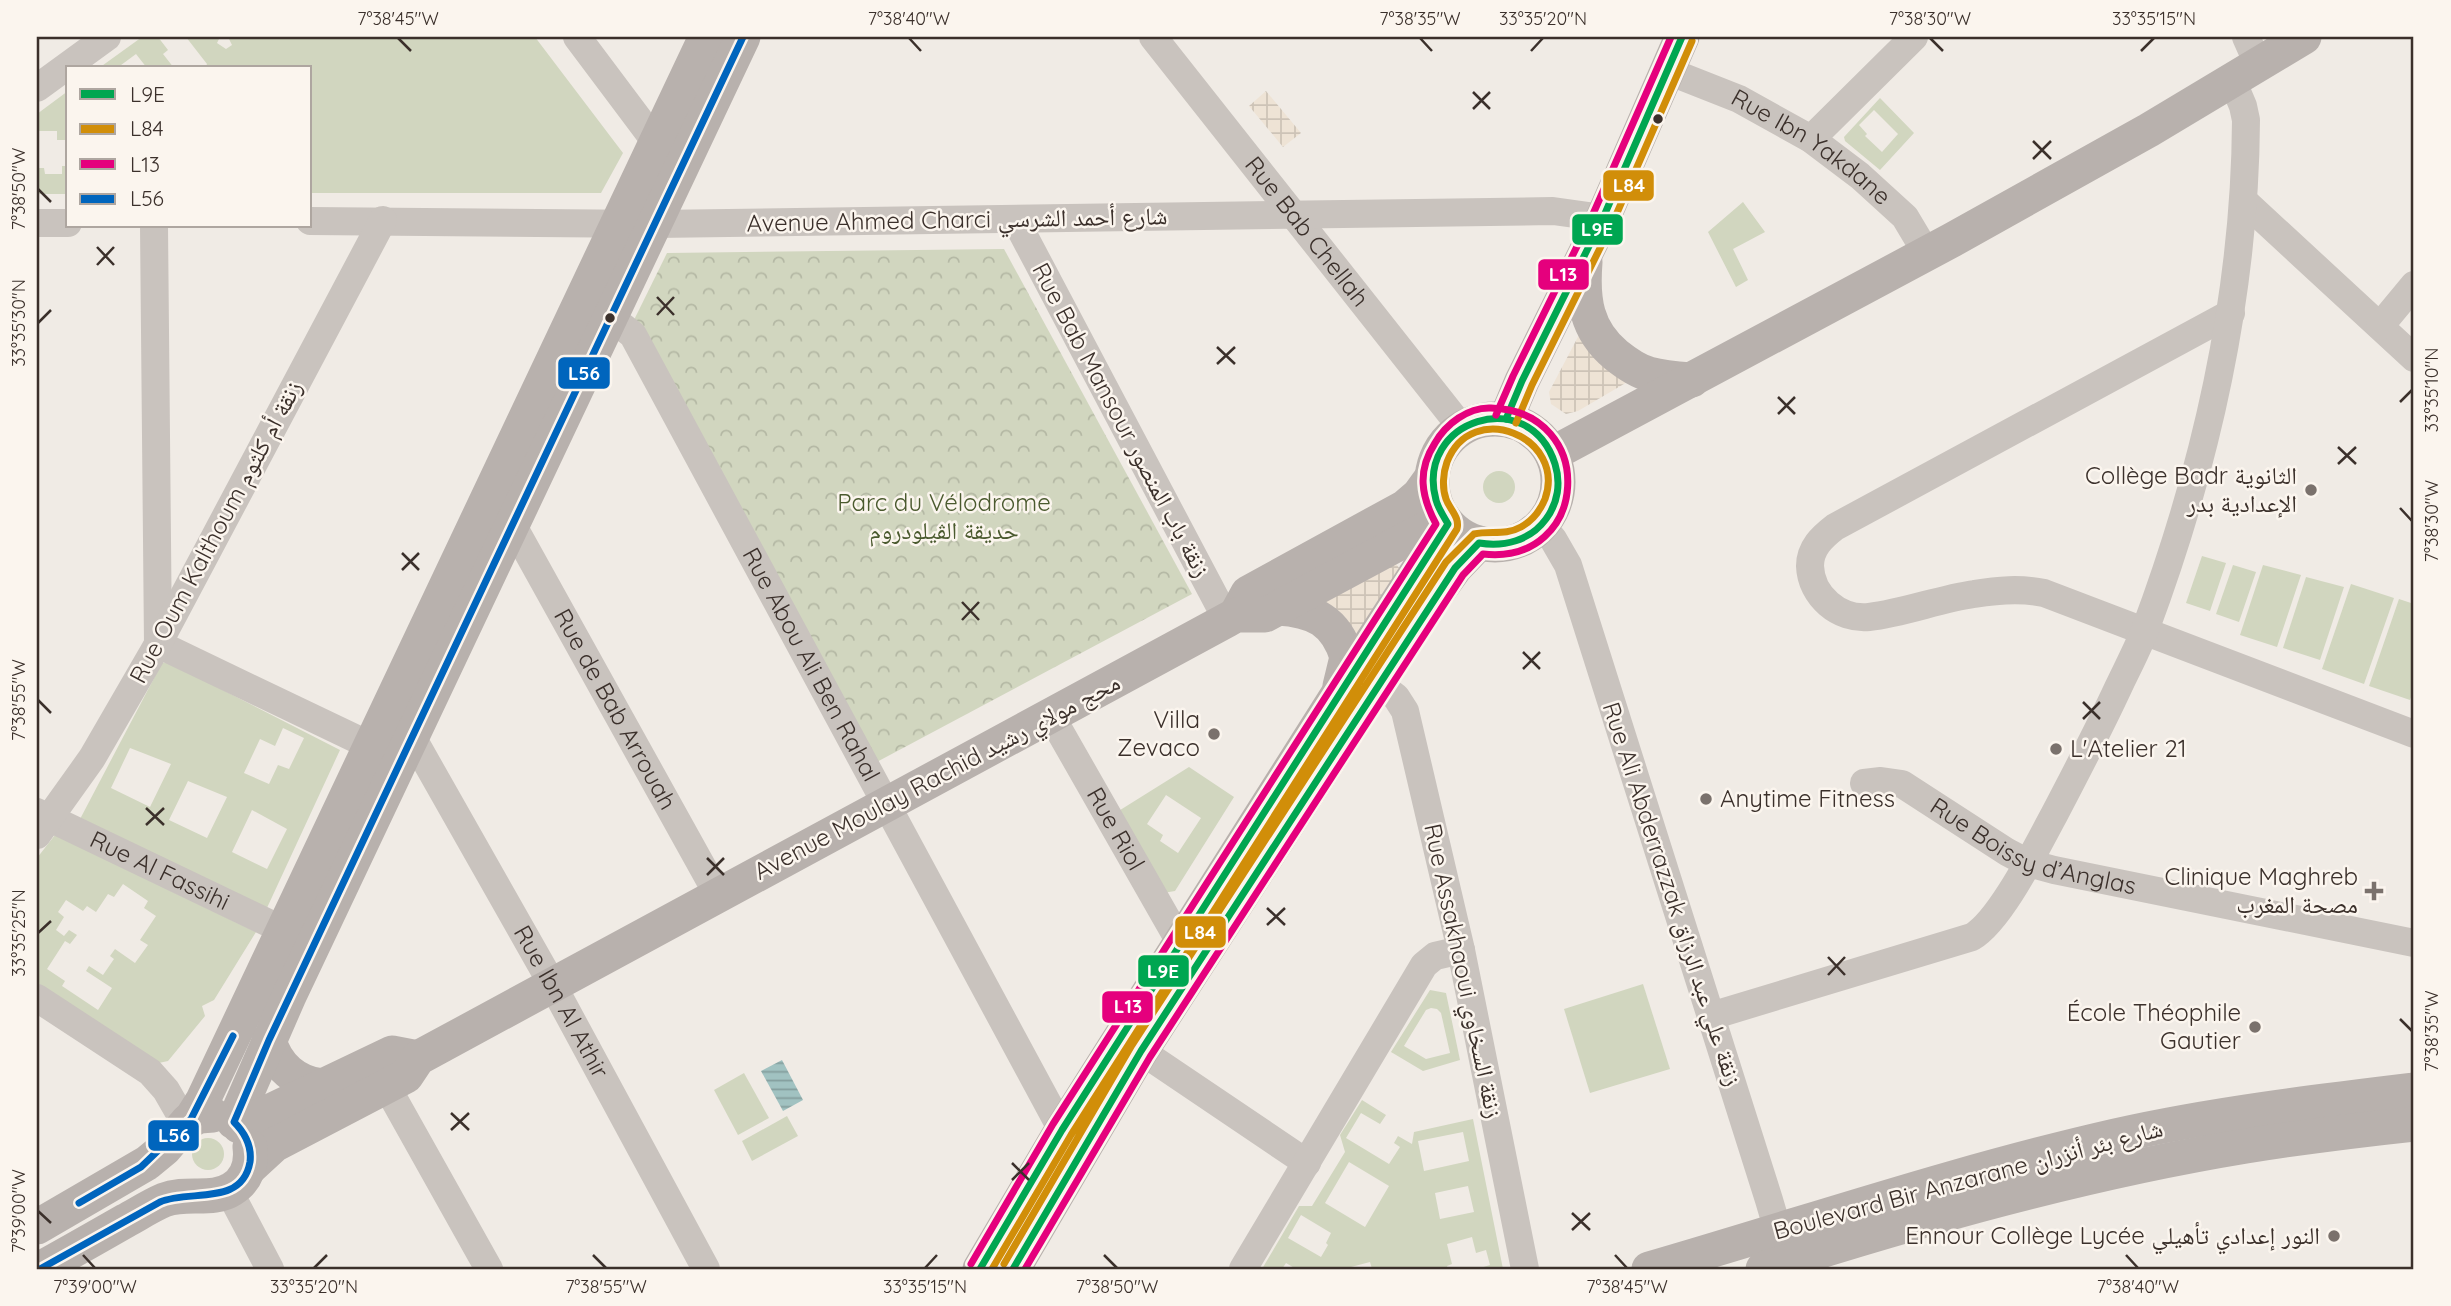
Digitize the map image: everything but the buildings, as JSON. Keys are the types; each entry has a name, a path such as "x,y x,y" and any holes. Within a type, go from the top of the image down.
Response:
{"main road":[{"path":"38,1225 147,1163 164,1149 203,1100 706,37"},
{"path":"236,1124 269,1040 743,37"},
{"path":"1507,419 1522,381 1603,218 1682,37"},
{"path":"1552,454 1927,254 2149,130 2245,60 2304,37"},
{"path":"1585,256 1588,318 1604,344 1636,370 1650,375 1692,380"},
{"path":"1482,419 1507,419 1534,432 1552,454 1559,479 1558,492 1554,506 1541,526 1516,542 1493,545 1479,543 1462,536 1446,522 1435,501 1432,477 1440,451 1462,428 1482,419"},
{"name":"Avenue Moulay Rachid محج مولاي رشيد","path":"1231,618 1248,593 1405,507 1419,495 1432,477"},
{"path":"980,1269 1062,1130 1446,522"},
{"name":"Avenue Moulay Rachid محج مولاي رشيد","path":"225,1185 274,1145 406,1076 418,1058 552,984 1231,618 1265,615 1446,522"},
{"path":"1013,1269 1141,1051 1455,568 1479,543"},
{"path":"1278,608 1308,612 1322,620 1338,636 1347,664 1338,694"},
{"path":"269,1040 275,1055 287,1070 301,1081 322,1086"},
{"path":"236,1124 392,1053 418,1058"},
{"name":"Boulevard Bir Anzarane شارع بئر أنزران","path":"1779,1258 1941,1182 2113,1137 2206,1119 2414,1090"},
{"path":"40,1269 162,1201 225,1185 251,1154 250,1145 236,1124 225,1117 210,1114 183,1126 169,1154 172,1171 183,1186 225,1185"},
{"name":"Boulevard Bir Anzarane شارع بئر أنزران","path":"1649,1269 1779,1258 2140,1167 2247,1146 2414,1124"}],"street":[{"path":"67,66 107,37"},
{"path":"577,37 679,173"},
{"name":"Rue Bab Chellah","path":"1153,37 1462,428"},
{"path":"1811,139 1914,37"},
{"path":"1711,1016 1972,937 1985,928 2028,863 2095,737 2144,633 2198,468 2231,313 2245,202 2245,60"},
{"path":"37,88 66,67"},
{"name":"Rue Ibn Yakdane","path":"1668,71 1739,99 1811,139 1860,176 1905,217 1927,254"},
{"path":"2245,202 2414,358"},
{"name":"Avenue Ahmed Charci شارع أحمد الشرسي","path":"312,221 656,225 1553,211 1603,218"},
{"name":"Rue Bab Mansour زنقة باب المنصور","path":"1016,219 1231,618"},
{"name":"Rue Oum Kalthoum زنقة أم كلثوم","path":"41,822 92,758 158,644 383,220"},
{"path":"37,223 66,223"},
{"path":"154,228 158,644 371,747"},
{"path":"2381,326 2414,285"},
{"path":"2231,313 1835,527 1819,541 1810,562 1814,583 1824,600 1837,610 1867,617 1972,594 2013,589 2051,594 2144,633 2414,734"},
{"name":"Rue Abou Ali Ben Rahal","path":"609,323 623,327 633,335 1062,1130"},
{"name":"Rue de Bab Arrouah","path":"513,524 718,895"},
{"name":"Rue Ali Abderrazzak زنقة علي عبد الرزاق","path":"1541,526 1553,539 1568,565 1711,1016 1779,1258"},
{"name":"Rue Assakhaoui زنقة السخاوي","path":"1379,684 1396,697 1405,711 1461,950 1525,1269"},
{"name":"Rue Riol","path":"1051,716 1180,942"},
{"name":"Rue Ibn Al Athir","path":"412,737 552,984 705,1269"},
{"name":"Rue Boissy d’Anglas","path":"1864,783 1881,781 1902,784 2028,863 2414,943"},
{"name":"Rue Al Fassihi","path":"41,822 283,930"},
{"path":"1242,1269 1424,964 1435,956 1461,950"},
{"path":"37,998 149,1072 166,1090 183,1126"},
{"path":"1141,1051 1307,1163"},
{"path":"387,1087 489,1269"},
{"path":"225,1185 270,1269"}],"green space":[{"path":"142,37 158,37 168,50 163,54 172,66 145,66 136,54 120,66 102,66"},
{"path":"186,37 220,37 217,43 226,49 232,45 228,37 535,37 623,153 601,193 312,193 312,66 206,66"},
{"path":"66,92 66,140 57,140 57,131 37,131 37,114"},
{"path":"1880,98 1914,133 1880,170 1845,141 1844,137","holes":["1874,110 1898,134 1882,152 1865,136 1867,134 1859,125"]},
{"path":"62,166 66,166 66,194 37,194 37,168 44,168 45,174 62,174"},
{"path":"1743,202 1765,232 1733,249 1748,280 1736,287 1708,232"},
{"name":"Parc du Vélodrome حديقة الڤيلودروم","path":"1004,249 1192,594 873,764 634,320 667,253"},
{"path":"1499,471 1510,476 1515,487 1510,498 1499,503 1488,498 1483,487 1488,476"},
{"path":"2202,556 2226,563 2210,611 2186,603"},
{"path":"2233,565 2256,572 2239,622 2216,614"},
{"path":"2263,565 2301,575 2277,647 2240,635"},
{"path":"2306,577 2344,587 2320,660 2283,648"},
{"path":"2351,584 2394,598 2364,684 2322,669"},
{"path":"2399,599 2414,604 2414,689 2410,700 2369,686"},
{"path":"168,662 340,750 266,910 79,821 162,663","holes":["283,728 304,738 289,769 278,765 269,784 244,773 260,739 275,746","130,748 171,764 150,807 111,788","188,781 227,797 207,838 169,820","252,810 287,829 267,869 232,852"]},
{"path":"1189,767 1234,797 1175,891 1163,893 1117,812","holes":["1166,795 1201,818 1178,853 1160,841 1163,835 1147,824"]},
{"path":"55,835 256,932 214,1000 202,1006 205,1016 168,1061 154,1064 37,987 37,858","holes":["123,884 148,901 144,908 156,916 140,940 148,945 135,963 115,949 110,956 114,959 103,975 89,966 86,971 112,988 98,1010 62,986 65,981 47,969 65,941 70,944 77,935 69,930 64,936 56,930 64,917 58,912 66,900 83,911 87,906 96,912 108,894 114,897"]},
{"path":"1643,984 1670,1069 1590,1093 1564,1009"},
{"path":"1430,990 1446,993 1460,1060 1423,1071 1391,1052","holes":["1437,1009 1441,1013 1450,1053 1426,1059 1404,1046 1426,1010"]},
{"path":"744,1073 769,1118 738,1135 714,1090"},
{"path":"1362,1100 1386,1115 1380,1124 1361,1113 1346,1138 1389,1164 1400,1147 1394,1143 1398,1136 1412,1144 1414,1132 1473,1119 1503,1269 1477,1269 1490,1265 1486,1250 1476,1253 1472,1237 1447,1244 1452,1264 1447,1266 1448,1269 1372,1269 1370,1262 1351,1269 1296,1269 1286,1263 1282,1269 1262,1269 1299,1206 1312,1206 1345,1152 1340,1135","holes":["1463,1132 1469,1161 1424,1171 1418,1141","1349,1162 1389,1186 1365,1227 1325,1203","1468,1186 1474,1212 1440,1219 1435,1193","1301,1215 1331,1233 1321,1257 1288,1238"]},
{"path":"787,1116 798,1136 752,1161 742,1141"},
{"path":"208,1138 219,1143 224,1154 219,1165 208,1170 197,1165 192,1154 197,1143"}],"shaded area":[{"path":"1266,91 1301,133 1283,147 1249,106"},
{"path":"1580,333 1629,381 1578,411 1566,414 1551,404 1549,392"},
{"path":"1396,564 1400,569 1355,638 1320,603"}],"water":[{"path":"782,1060 803,1100 783,1111 761,1071"}],"transit line":[{"name":"L56","path":"40,1269 160,1202 226,1191 237,1185 245,1176 250,1162 249,1145 234,1122 269,1040 743,37"},
{"name":"L13","path":"1496,415 1593,214 1671,37"},
{"name":"L9E","path":"1506,419 1522,381 1603,218 1682,37"},
{"name":"L84","path":"1516,423 1532,385 1613,222 1692,41"},
{"name":"L13","path":"971,1264 1053,1124 1436,524 1423,484 1425,464 1435,443 1451,423 1474,410 1491,408 1526,416 1550,434 1564,459 1568,487 1561,514 1545,537 1518,551 1483,554 1463,575 1150,1057 1025,1269"},
{"name":"L9E","path":"980,1269 1062,1130 1448,524 1436,500 1434,472 1442,449 1457,432 1478,422 1500,419 1522,424 1542,439 1555,464 1557,493 1550,513 1540,527 1516,541 1479,543 1455,568 1141,1051 1013,1269"},
{"name":"L84","path":"992,1269 1071,1135 1457,529 1456,517 1445,495 1444,480 1447,462 1459,443 1476,432 1495,429 1514,433 1530,443 1542,458 1548,477 1541,508 1529,522 1515,530 1474,534 1446,562 1132,1045 1004,1264"},
{"name":"L56","path":"79,1203 141,1167 191,1119 233,1036"}],"place":[{"name":"Collège Badr الثانوية الإعدادية بدر","path":"2311,490"},
{"name":"Villa Zevaco","path":"1214,734"},
{"name":"L'Atelier 21","path":"2056,749"},
{"name":"Anytime Fitness","path":"1706,799"},
{"name":"Clinique Maghreb مصحة المغرب","path":"2374,891"},
{"name":"École Théophile Gautier","path":"2255,1027"},
{"name":"Ennour Collège Lycée النور إعدادي تأهيلي","path":"2334,1236"}]}
